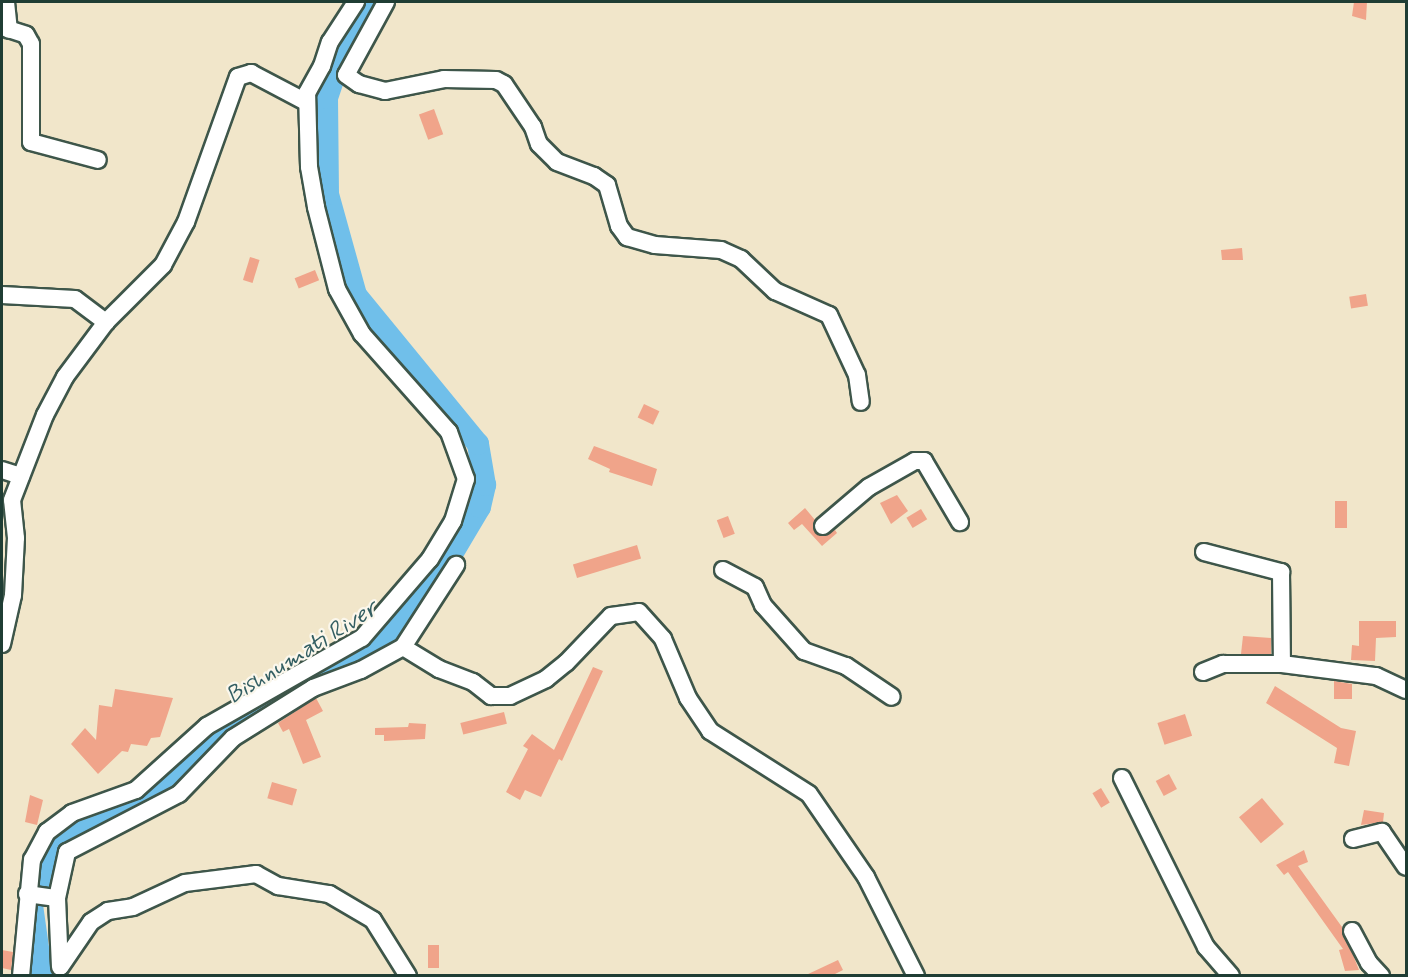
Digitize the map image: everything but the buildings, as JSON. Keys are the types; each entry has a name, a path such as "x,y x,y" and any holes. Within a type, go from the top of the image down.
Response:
{"street":[{"path":"6,2 5,28 26,35 31,44 31,142 98,160"},
{"path":"333,70 330,42 356,2"},
{"path":"21,975 27,944 27,894 32,860 47,832 72,813 136,790 207,726 362,638 430,558 453,521 466,478 448,432 362,334 337,289 309,167 306,102 386,2"},
{"path":"333,70 359,84 385,92 444,79 496,80 504,84 533,127 538,144 557,162 594,176 607,185 619,226 627,237 655,244 721,250 741,259 775,291 828,315 857,375 861,402"},
{"path":"2,644 13,595 16,538 12,500 45,415 65,376 106,322 163,265 186,222 238,77 251,73 306,102"},
{"path":"2,295 75,299 106,322"},
{"path":"823,526 869,487 915,461 924,460 960,522"},
{"path":"2,470 21,476"},
{"path":"1204,552 1281,572 1282,664"},
{"path":"60,971 57,898 67,852 178,794 233,738 313,688 361,670 403,647 456,565"},
{"path":"723,570 755,587 763,605 804,651 846,666 892,697"},
{"path":"403,647 439,669 473,682 491,696 510,696 559,669 611,616 639,612 663,639 688,699 710,731 809,794 866,877 916,975"},
{"path":"1203,672 1223,664 1282,664 1376,676 1407,690"},
{"path":"1122,778 1206,947 1231,975"},
{"path":"1353,839 1382,832 1407,867"},
{"path":"60,971 91,922 108,910 133,908 185,883 256,874 278,886 329,894 373,920 408,975"},
{"path":"27,894 57,898"},
{"path":"1353,931 1369,963 1381,975"}],"waterway":[{"name":"Bishnumati River","path":"42,976 32,905 46,859 65,840 168,784 201,760 243,717 314,674 378,642 410,614 442,571 480,507 485,485 478,444 356,295 328,194 327,98 343,50 377,2"}]}
